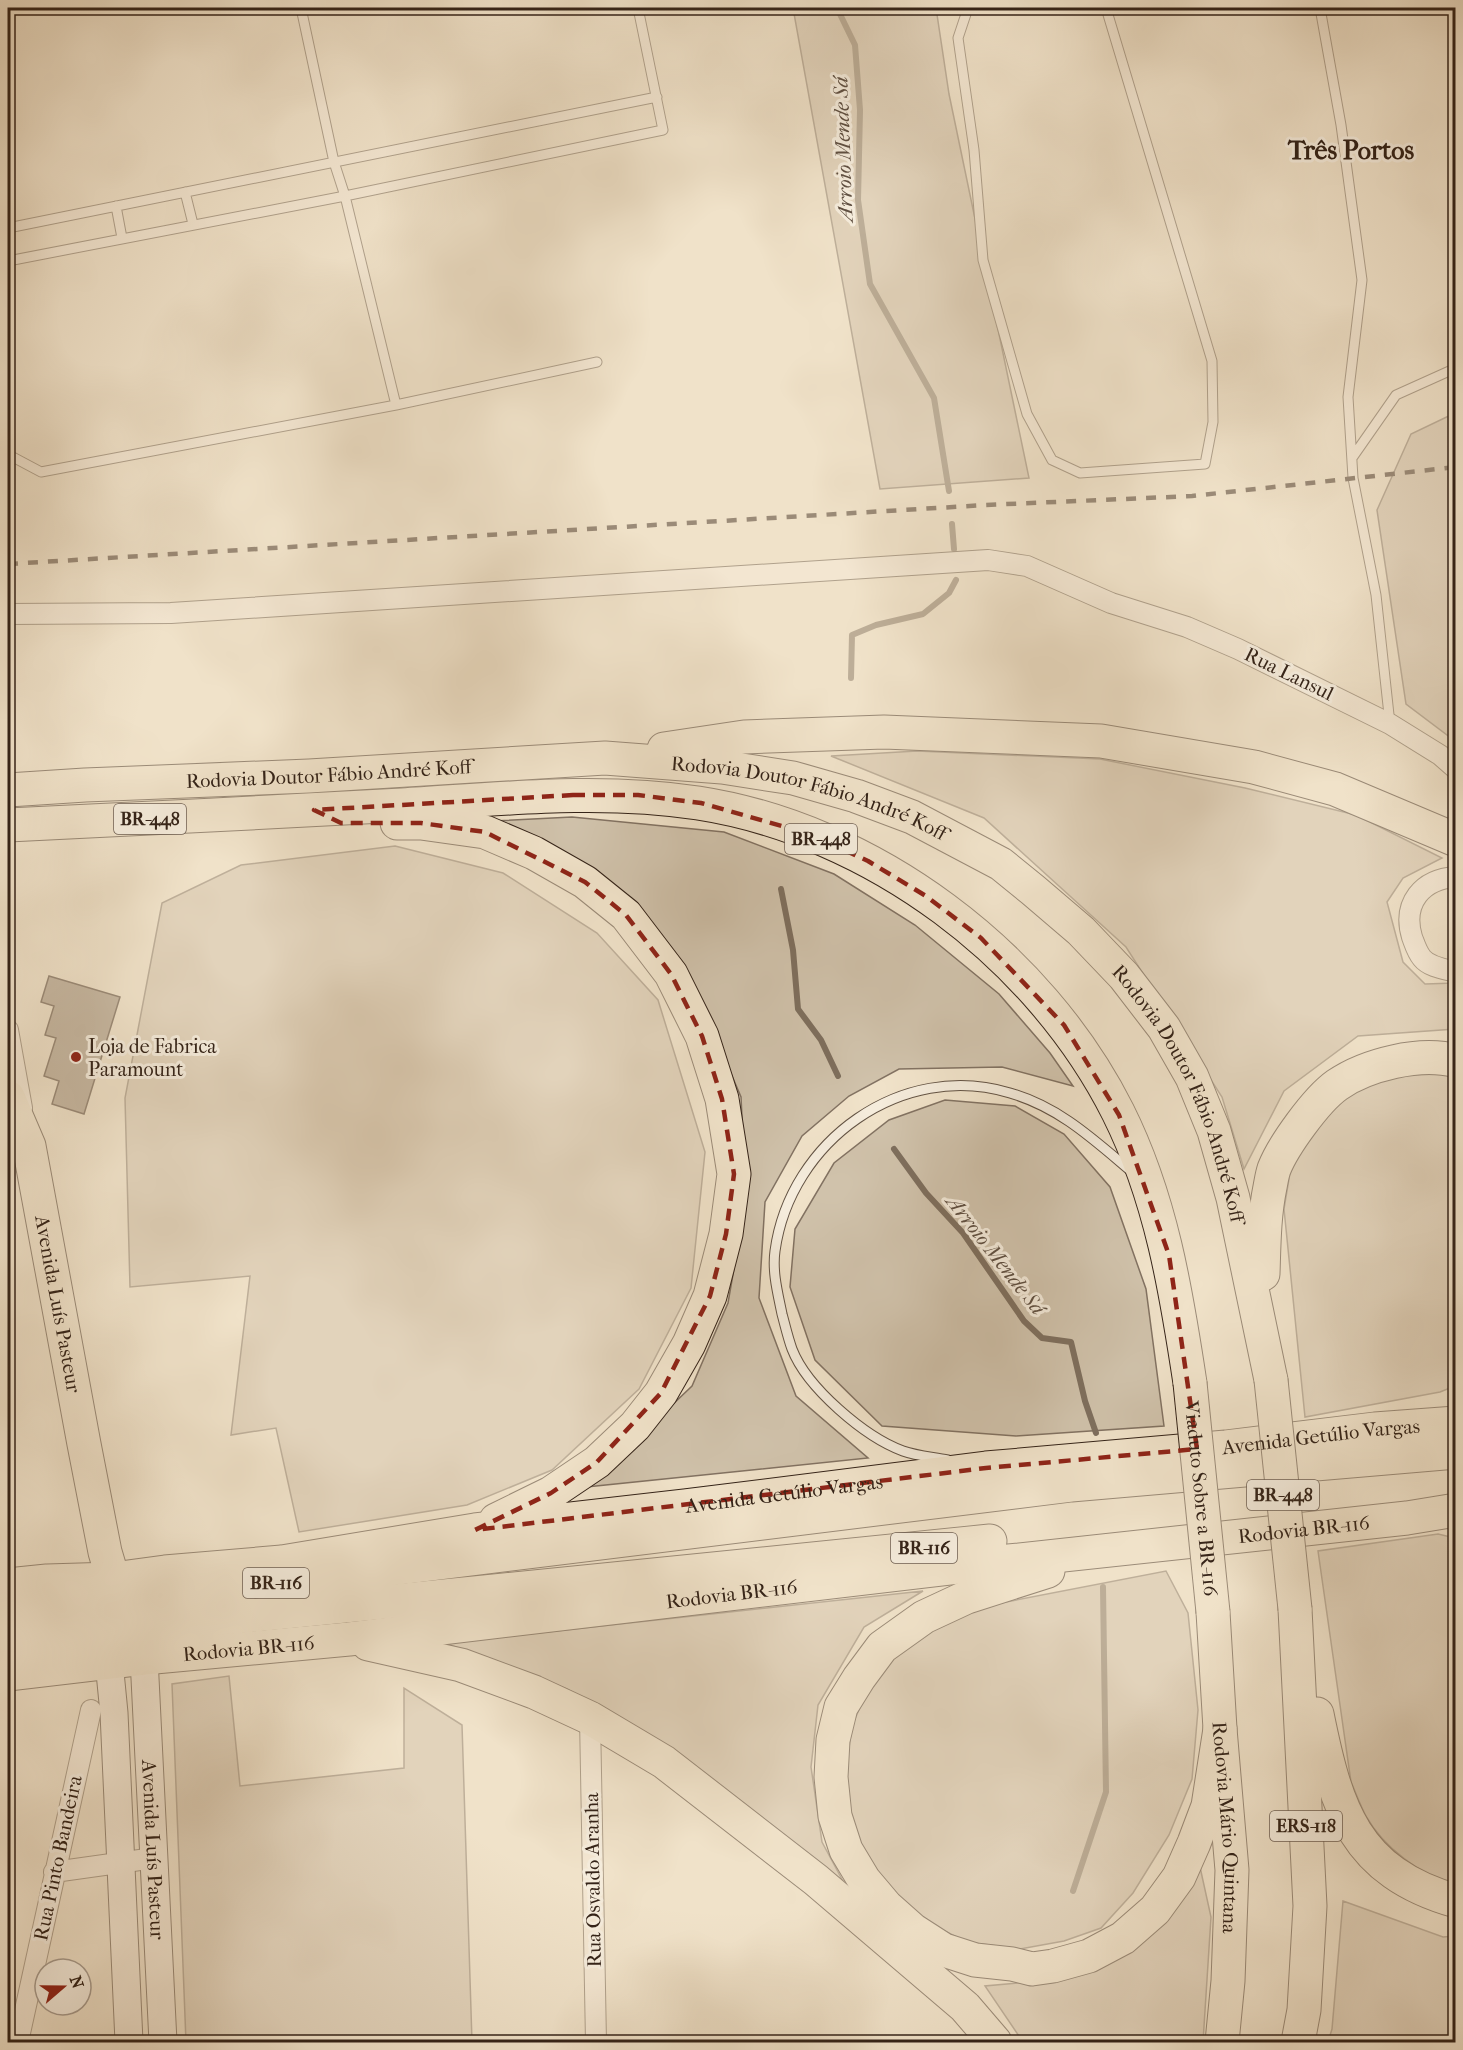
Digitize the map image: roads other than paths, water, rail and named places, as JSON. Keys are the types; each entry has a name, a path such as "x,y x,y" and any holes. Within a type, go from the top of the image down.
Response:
{"highway":[{"name":"BR-448","path":"605,758 744,737 872,732 1101,741 1254,767 1323,786 1455,840"},
{"name":"Rodovia Doutor Fábio André Koff","path":"8,790 309,776 605,758 722,767 793,778 856,796 912,817 1001,864 1082,931 1124,976 1164,1028 1192,1077 1214,1131 1233,1197 1271,1380 1295,1609"},
{"name":"Rodovia Doutor Fábio André Koff","path":"8,825 99,822 573,795 638,795 701,803 758,816 810,834 868,861 926,896 981,938 1024,980 1064,1025 1096,1073 1119,1115 1146,1184 1169,1255 1190,1383"},
{"path":"314,810 341,823 421,823 485,832 534,853 585,882 626,915 671,974 702,1036 722,1099 734,1174 726,1234 710,1296 689,1344 661,1393 635,1426 597,1462 551,1493 475,1530"},
{"path":"1261,1333 1264,1215 1274,1170 1313,1107 1336,1086 1386,1063 1418,1058 1455,1061"},
{"path":"8,1097 29,1146"},
{"name":"Avenida Luís Pasteur","path":"29,1146 84,1444 105,1552 113,1579"},
{"name":"Viaduto Sobre a BR-116","path":"1190,1383 1213,1612"},
{"path":"1375,1430 1455,1406"},
{"name":"Avenida Getúlio Vargas","path":"8,1585 113,1579 282,1562 475,1530 986,1468 1226,1447 1455,1422"},
{"name":"BR-116","path":"1399,1457 1455,1442"},
{"name":"BR-116","path":"8,1614 1071,1485 1455,1452"},
{"name":"Rodovia BR-116","path":"8,1645 226,1618 1455,1494"},
{"name":"Rodovia BR-116","path":"8,1674 144,1658 349,1639 974,1565 1407,1518 1455,1510"},
{"path":"1407,1518 1455,1527"},
{"path":"1113,1551 967,1597 924,1617 882,1647 859,1678 842,1707 833,1740 831,1777 835,1816 846,1850 864,1880 886,1906 914,1930 944,1950 975,1960 1012,1964 1032,1969 1089,1956 1123,1938 1155,1910 1179,1877 1208,1806 1220,1729"},
{"path":"1295,1609 1325,1757 1338,1800 1357,1837 1382,1865 1409,1883 1455,1901"},
{"name":"ERS-118","path":"1295,1609 1310,1906 1305,2010 1298,2043"},
{"name":"Rodovia Mário Quintana","path":"1213,1612 1232,1870 1228,1981 1222,2043"},
{"path":"349,1639 461,1665 534,1692 590,1718 664,1762 816,1880 965,2007 995,2043"}],"main road":[{"name":"Avenida Luís Pasteur","path":"144,1658 163,2043"},
{"name":"Avenida Luís Pasteur","path":"109,1662 129,2043"}],"street":[{"name":"Rua Lansul","path":"8,614 171,614 988,560 1027,566 1110,603 1187,627 1238,649 1390,724 1440,754 1455,769"},
{"path":"1455,877 1431,882 1417,895 1410,913 1411,932 1416,949 1423,960 1439,968 1455,972"},
{"name":"Avenida Luís Pasteur","path":"8,1030 29,1146"},
{"name":"Rua Pinto Bandeira","path":"18,2043 91,1710"},
{"name":"Rua Osvaldo Aranha","path":"590,1718 596,2043"},
{"path":"54,1872 154,1858"}],"lane":[{"path":"301,8 334,162 345,196 396,405"},
{"path":"8,261 345,196 663,130 638,8"},
{"path":"968,8 958,39 974,150 983,260 1027,414 1052,460 1080,473 1205,464 1213,422 1212,362 1106,8"},
{"path":"1320,8 1341,125 1362,280 1348,397 1353,478 1376,595 1390,724"},
{"path":"8,228 657,97"},
{"path":"185,192 193,224"},
{"path":"116,206 123,238"},
{"path":"8,449 9,455 41,472 396,405 597,362"},
{"path":"1352,458 1396,395 1455,368"},
{"path":"986,1468 903,1451 866,1430 835,1407 808,1377 793,1350 776,1289 775,1252 784,1215 798,1179 818,1154 843,1130 874,1107 926,1088 950,1084 1010,1093 1043,1106 1070,1120 1146,1184"}],"waterway":[{"name":"Arroio Mende Sá","path":"837,8 855,45 860,110 858,200 870,284 934,398 949,491"},
{"name":"Arroio Mende Sá","path":"952,524 954,549"},
{"name":"Arroio Mende Sá","path":"851,678 852,635 876,625 923,614 949,593 956,580"},
{"name":"Arroio Mende Sá","path":"781,889 793,950 798,1009 821,1040 838,1076"},
{"name":"Arroio Mende Sá","path":"894,1149 926,1193 963,1233 1024,1321 1042,1338 1071,1342 1085,1401 1096,1433"},
{"name":"Arroio Mende Sá","path":"1073,1891 1106,1792 1103,1587"}],"railway":[{"path":"8,564 986,505 1192,496 1456,467"}],"place":[{"name":"Loja de Fabrica Paramount","path":"76,1057"}],"district":[{"name":"Três Portos","path":"1351,150"}]}
